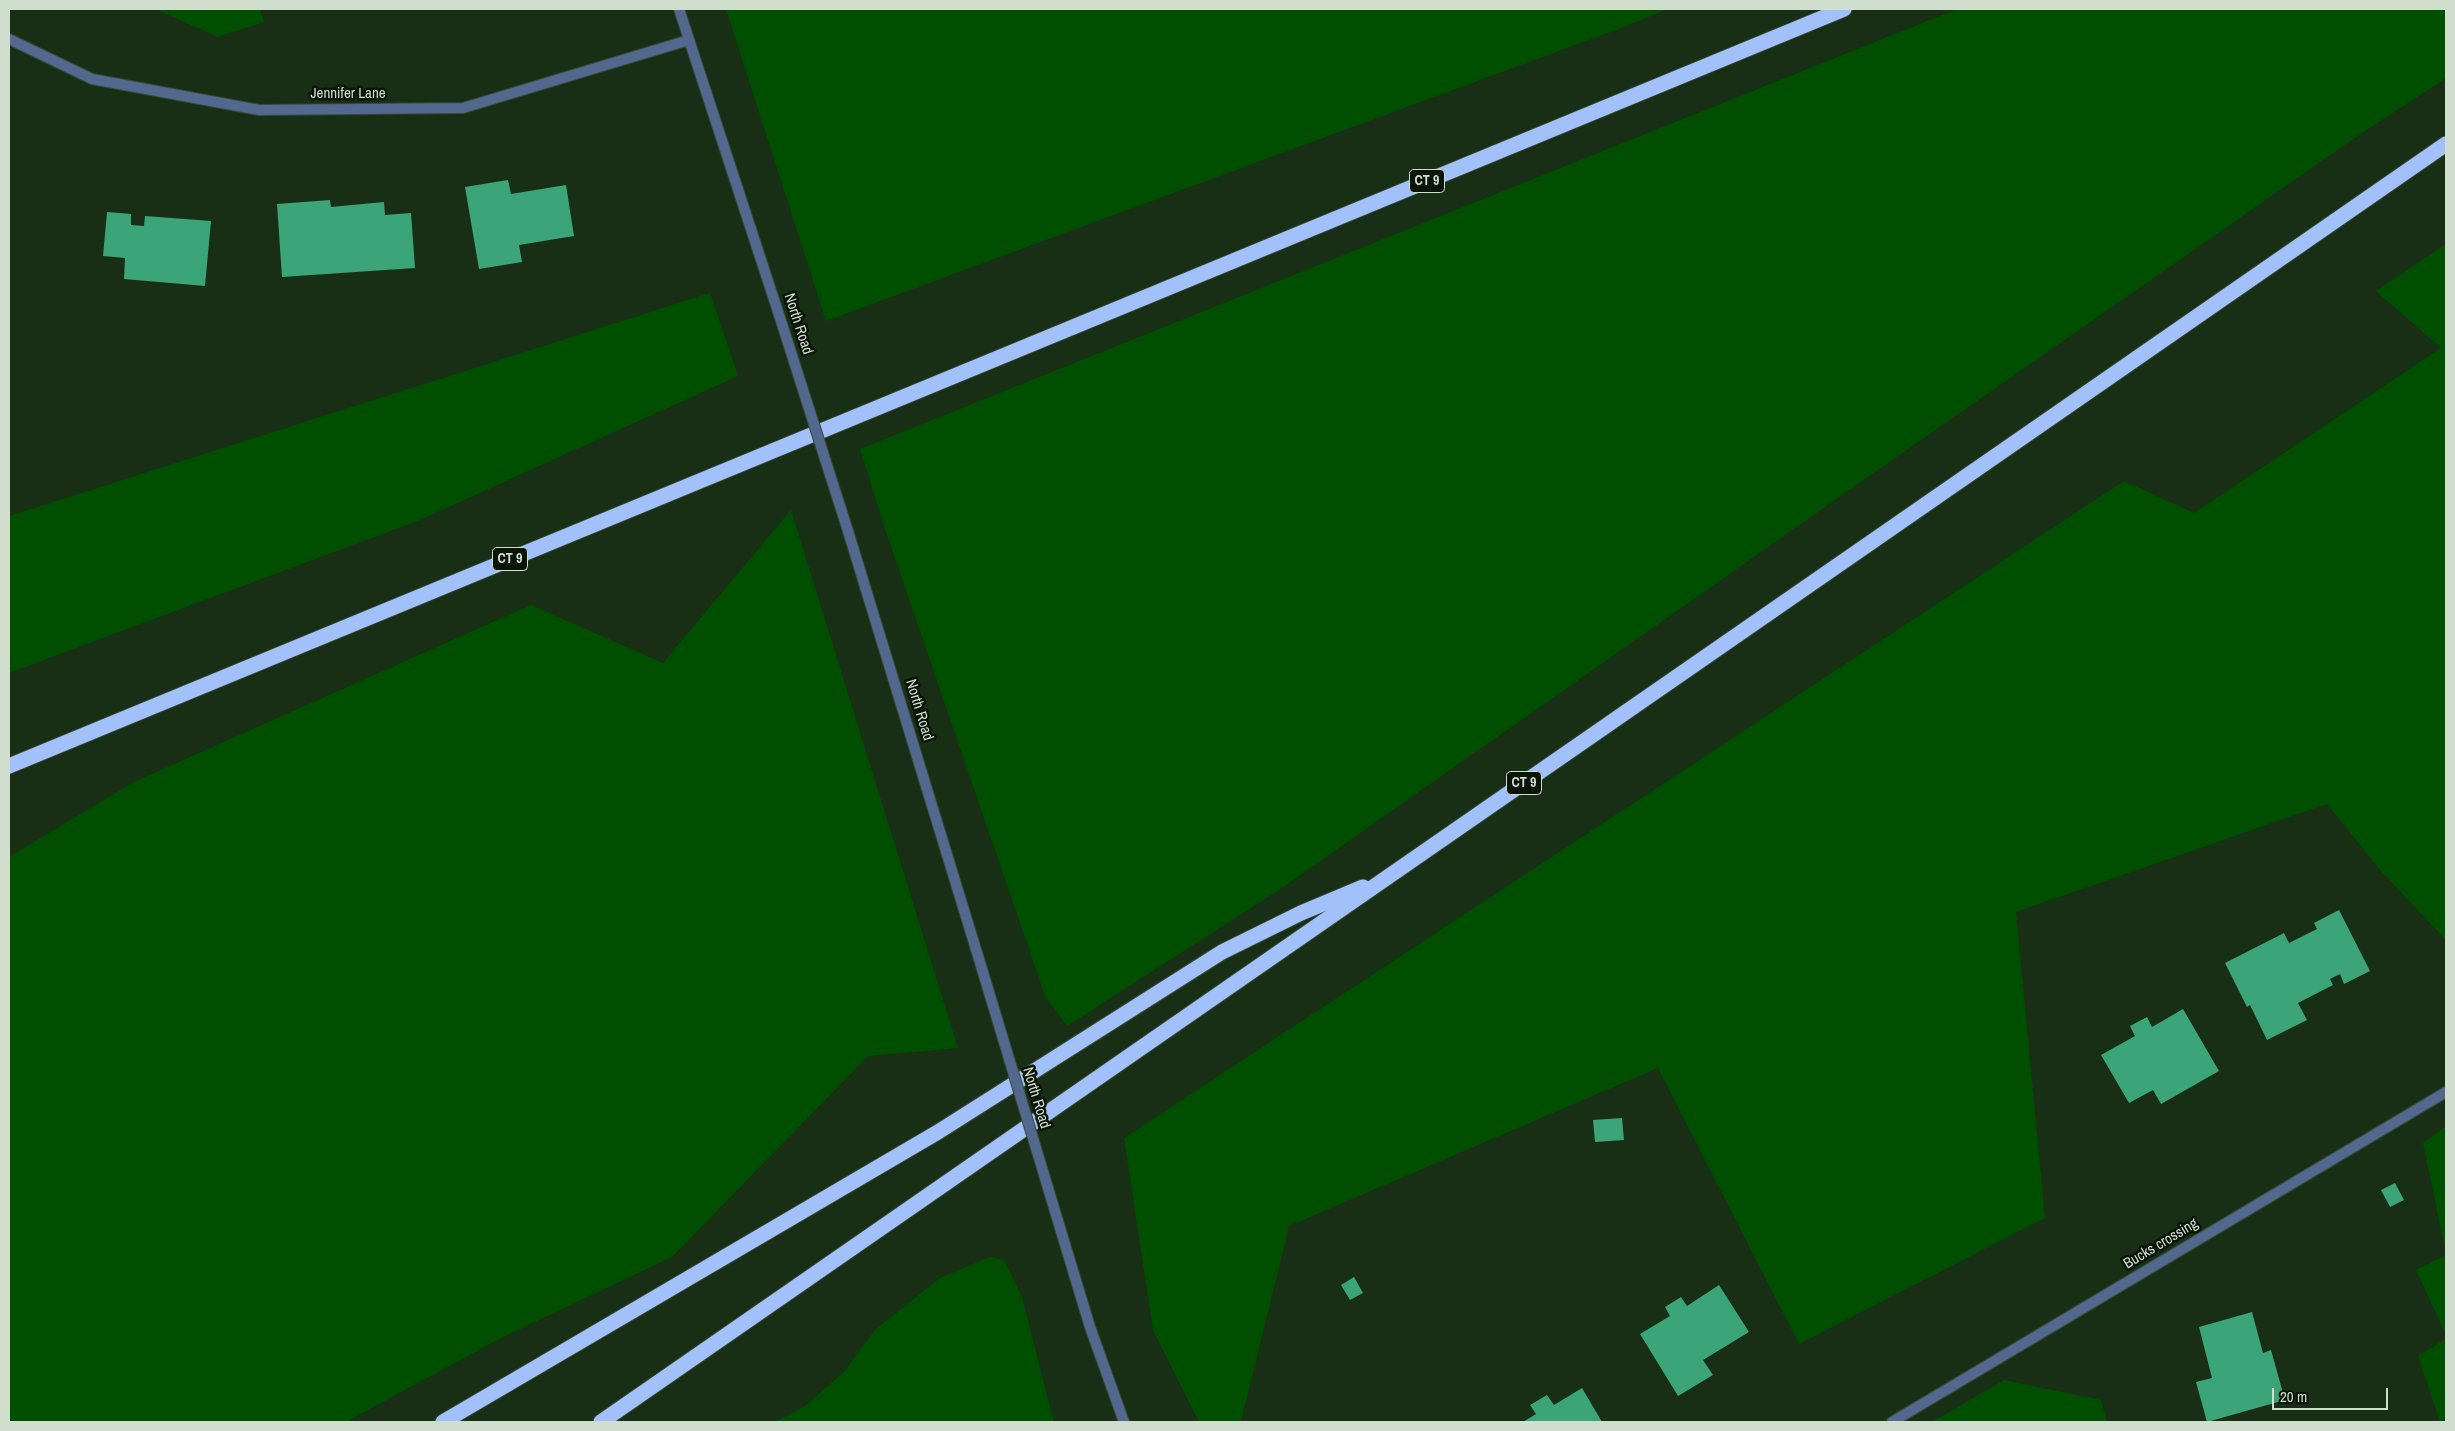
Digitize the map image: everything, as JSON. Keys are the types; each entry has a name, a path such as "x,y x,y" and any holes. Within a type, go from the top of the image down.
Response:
{"highway":[{"name":"CT 9","path":"9,766 1844,9"},
{"name":"CT 9","path":"602,1422 2446,144"},
{"path":"442,1422 938,1132 1222,952 1293,917 1393,874"}],"street":[{"name":"North Road","path":"679,9 848,531 1060,1231 1090,1327 1124,1422"},
{"name":"Jennifer Lane","path":"9,39 92,79 259,110 463,108 689,40"},
{"name":"Bucks crossing","path":"1892,1422 2446,1092"}],"green space":[{"path":"156,9 260,9 264,22 217,37"},
{"path":"726,9 1668,9 1616,30 826,321"},
{"path":"1957,9 2446,9 2446,78 2359,135 1279,890 1067,1026 1045,996 885,529 860,449"},
{"path":"2446,244 2446,940 2381,871 2327,804 2016,912 2045,1218 1799,1344 1658,1068 1289,1226 1241,1422 1199,1422 1153,1330 1124,1138 2124,481 2194,513 2441,348 2376,291"},
{"path":"710,293 738,376 420,520 9,673 9,516"},
{"path":"791,510 958,1048 868,1056 672,1257 499,1339 346,1422 9,1422 9,857 134,782 531,605 663,663"},
{"path":"2446,1126 2446,1253 2423,1143"},
{"path":"2446,1255 2446,1335 2416,1270"},
{"path":"990,1257 1004,1260 1022,1297 1054,1422 775,1422 805,1406 844,1372 875,1330 940,1278"},
{"path":"2446,1339 2446,1422 2440,1422 2418,1356"},
{"path":"2004,1380 2101,1400 2107,1422 1932,1422"}],"building":[{"path":"508,180 511,194 566,185 574,236 519,245 522,262 479,269 465,187"},
{"path":"330,200 331,207 384,202 385,215 411,213 415,268 282,277 277,204"},
{"path":"107,212 131,214 131,225 144,226 145,216 211,221 205,286 124,279 125,258 103,256"},
{"path":"2339,910 2370,971 2344,984 2340,974 2330,979 2333,985 2298,1003 2307,1020 2267,1040 2250,1005 2247,1007 2225,963 2284,933 2289,943 2317,929 2314,923"},
{"path":"2183,1009 2219,1071 2161,1104 2153,1090 2129,1103 2101,1055 2135,1036 2130,1026 2147,1017 2152,1027"},
{"path":"1622,1118 1624,1140 1595,1142 1593,1120"},
{"path":"2395,1183 2404,1200 2390,1207 2381,1190"},
{"path":"1354,1277 1363,1293 1350,1300 1341,1285"},
{"path":"1719,1285 1749,1332 1703,1360 1713,1375 1678,1396 1640,1334 1670,1316 1665,1307 1681,1297 1687,1306"},
{"path":"2252,1312 2263,1353 2271,1350 2285,1400 2207,1422 2196,1382 2212,1378 2199,1327"},
{"path":"1582,1388 1602,1422 1523,1422 1536,1414 1530,1405 1547,1395 1554,1405"}]}
